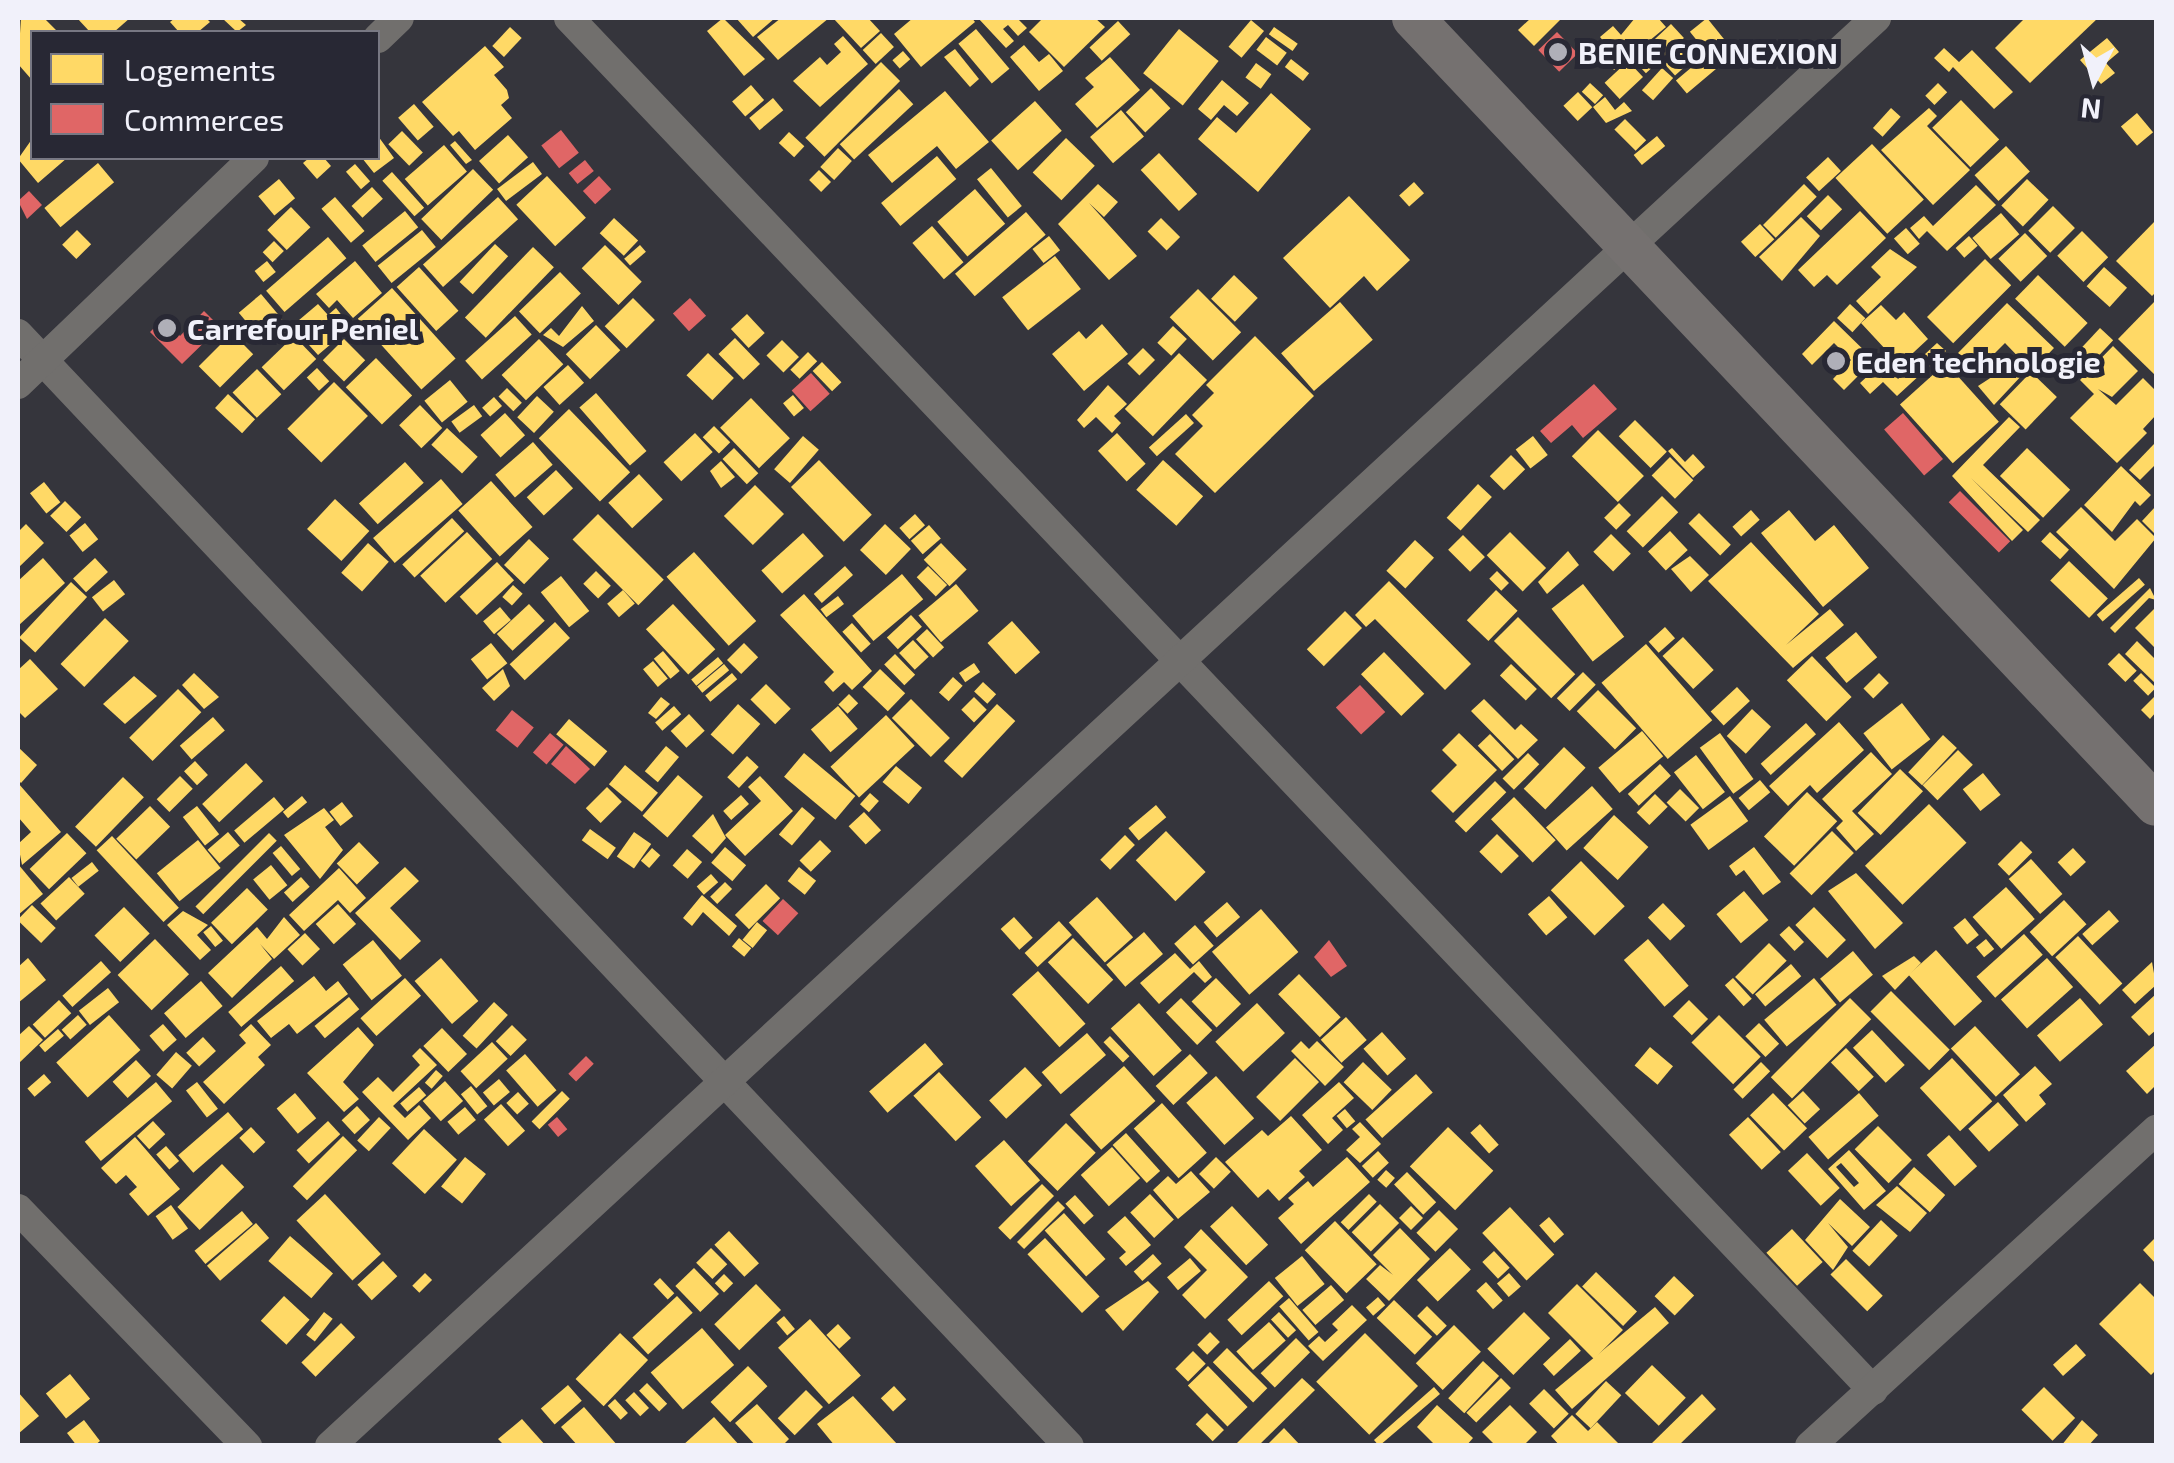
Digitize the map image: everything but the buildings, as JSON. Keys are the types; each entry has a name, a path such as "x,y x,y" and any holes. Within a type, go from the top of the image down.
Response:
{"street":[{"path":"380,36 399,18"},
{"path":"569,18 1873,1390"},
{"path":"1413,18 2156,805"},
{"path":"330,1446 1876,18"},
{"path":"18,384 252,160"},
{"path":"18,334 1068,1446"},
{"path":"1810,1446 2156,1130"},
{"path":"18,1208 247,1446"}],"place":[{"name":"BENIE CONNEXION","path":"1558,52"},
{"name":"Carrefour Peniel","path":"167,328"},
{"name":"Eden technologie","path":"1836,361"}]}
